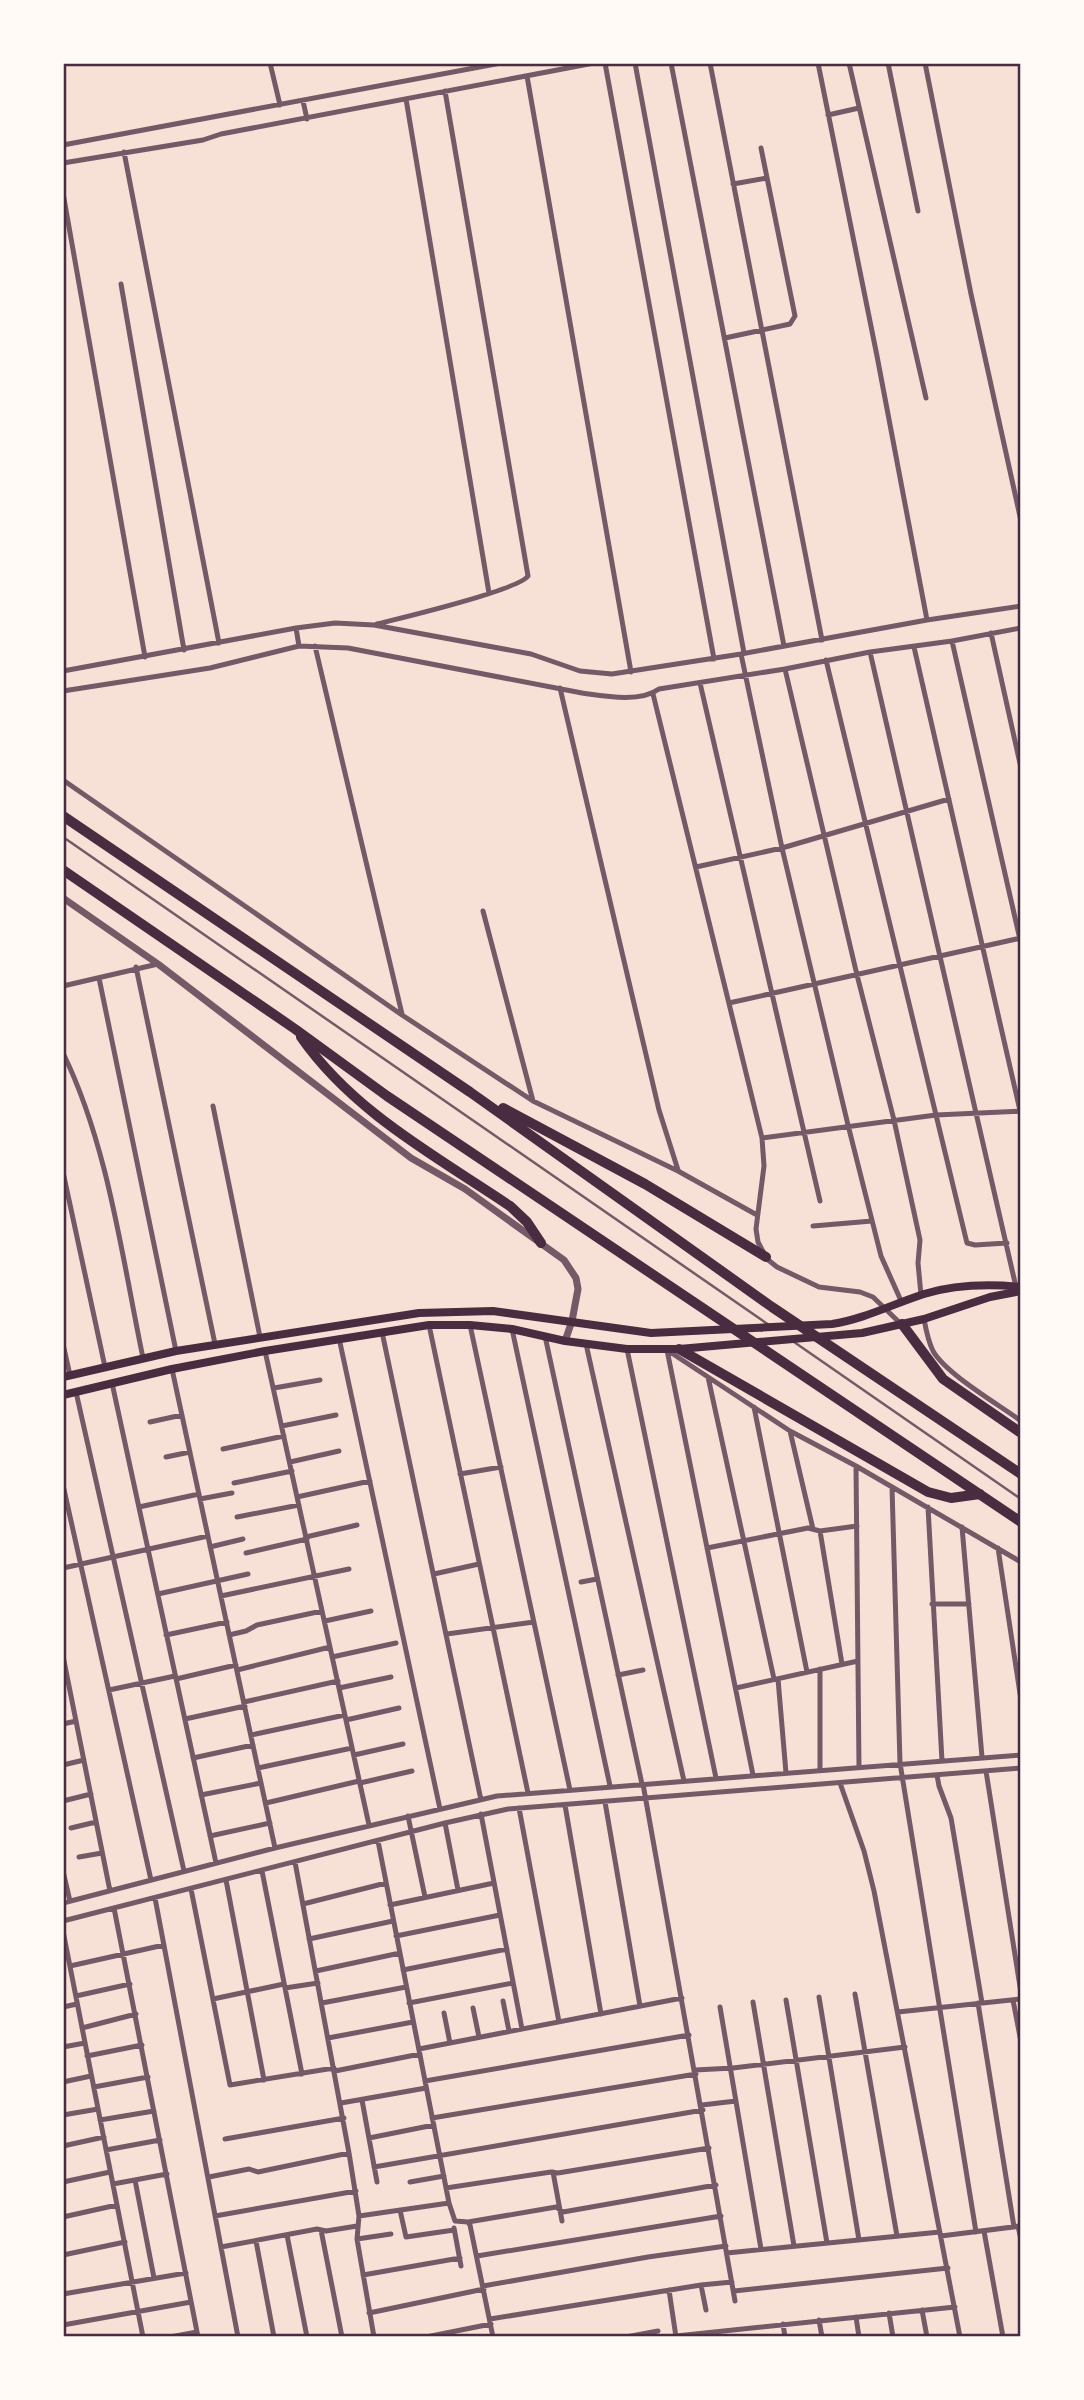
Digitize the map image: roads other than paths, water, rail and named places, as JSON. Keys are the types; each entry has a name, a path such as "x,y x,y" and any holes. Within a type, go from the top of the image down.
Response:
{"highway":[{"path":"63,816 470,1092 772,1307 1021,1474"},
{"path":"63,870 295,1029 387,1096 1021,1522"},
{"path":"295,1029 316,1058 354,1097 510,1206 527,1222 541,1243"},
{"path":"470,1092 645,1184 766,1257"},
{"path":"902,1324 943,1379 1021,1433"},
{"path":"679,1349 928,1492 951,1498 981,1494"}],"main road":[{"path":"66,1376 215,1345 419,1313 493,1311 634,1331 684,1332 832,1324 853,1321 921,1295 958,1287 1018,1289"},
{"path":"63,1395 172,1369 265,1351 429,1325 512,1329 586,1344 667,1350 862,1333 924,1319 1018,1289"}],"street":[{"path":"270,63 280,105"},
{"path":"63,145 501,63"},
{"path":"63,163 203,139 594,63"},
{"path":"605,63 714,659"},
{"path":"635,63 744,676 813,984 872,1221 881,1256 901,1303"},
{"path":"671,63 784,646"},
{"path":"710,63 822,640"},
{"path":"817,63 927,620"},
{"path":"849,63 926,398"},
{"path":"888,63 918,211"},
{"path":"925,63 1021,521"},
{"path":"527,76 631,672"},
{"path":"374,625 521,583 528,576 445,92"},
{"path":"406,99 489,593"},
{"path":"303,101 307,118"},
{"path":"828,115 859,108"},
{"path":"724,338 790,324 795,316 761,148"},
{"path":"124,152 219,643"},
{"path":"733,184 767,178"},
{"path":"63,193 145,657"},
{"path":"121,284 184,650"},
{"path":"63,671 335,623 374,625 531,654 580,671 612,674 1021,606"},
{"path":"296,628 299,646"},
{"path":"63,691 210,668 299,646 315,646 348,648 604,696 653,694 659,689 1021,628"},
{"path":"991,633 1021,768"},
{"path":"729,1003 1021,940 952,641"},
{"path":"315,646 402,1015"},
{"path":"762,1138 936,1115 1021,1112 914,647"},
{"path":"870,652 1018,1289"},
{"path":"827,660 967,1243 1007,1243"},
{"path":"785,669 894,1120 920,1240 918,1263 921,1295"},
{"path":"700,683 820,1201"},
{"path":"560,688 659,1110 678,1171"},
{"path":"653,694 762,1138 764,1166 757,1236 766,1257 777,1267 819,1287 867,1294 888,1308 902,1324"},
{"path":"63,780 402,1015 533,1101 678,1171 757,1215"},
{"path":"695,867 782,848 949,799"},
{"path":"63,898 158,964 411,1158 465,1189 564,1260 576,1278 578,1289 565,1341"},
{"path":"483,911 533,1101"},
{"path":"63,986 158,964"},
{"path":"136,967 215,1345"},
{"path":"99,978 176,1352"},
{"path":"63,1052 86,1103 96,1136 143,1358"},
{"path":"213,1106 260,1338"},
{"path":"63,1172 105,1367"},
{"path":"813,1226 872,1221"},
{"path":"924,1319 927,1337 944,1365 1021,1421"},
{"path":"429,1325 528,1793"},
{"path":"470,1325 570,1790"},
{"path":"512,1329 610,1786"},
{"path":"382,1332 481,1800"},
{"path":"545,1336 646,1798 735,2301"},
{"path":"340,1338 440,1809"},
{"path":"63,1344 66,1376"},
{"path":"586,1344 684,1780"},
{"path":"627,1349 716,1778"},
{"path":"667,1350 790,1431 856,1466 1021,1562"},
{"path":"667,1350 753,1775"},
{"path":"265,1351 369,1825"},
{"path":"172,1369 275,1848"},
{"path":"708,1377 776,1679 786,1773"},
{"path":"274,1388 320,1380"},
{"path":"112,1383 216,1863"},
{"path":"76,1392 184,1871"},
{"path":"754,1407 807,1672"},
{"path":"150,1422 182,1415"},
{"path":"282,1426 336,1415"},
{"path":"790,1431 813,1528"},
{"path":"223,1449 284,1436"},
{"path":"290,1462 339,1451"},
{"path":"166,1458 190,1452"},
{"path":"856,1466 859,1767"},
{"path":"460,1474 500,1467"},
{"path":"234,1483 292,1471"},
{"path":"297,1497 370,1481"},
{"path":"63,1485 151,1880"},
{"path":"892,1487 900,1763 976,2232"},
{"path":"139,1507 232,1493"},
{"path":"237,1517 299,1505"},
{"path":"928,1507 942,1760"},
{"path":"246,1553 357,1525"},
{"path":"707,1548 813,1528 820,1531 857,1526"},
{"path":"962,1527 982,1758"},
{"path":"820,1531 842,1664"},
{"path":"63,1568 208,1536"},
{"path":"210,1547 243,1539"},
{"path":"999,1548 1021,1700"},
{"path":"434,1574 479,1564"},
{"path":"221,1596 349,1569"},
{"path":"158,1594 247,1574"},
{"path":"581,1582 597,1579"},
{"path":"932,1604 969,1604"},
{"path":"229,1635 246,1632 257,1625 322,1611"},
{"path":"324,1621 372,1611"},
{"path":"166,1634 227,1622"},
{"path":"447,1634 534,1622"},
{"path":"332,1657 396,1643"},
{"path":"108,1690 330,1647"},
{"path":"63,1656 66,1684 110,1891"},
{"path":"736,1688 858,1661"},
{"path":"820,1669 820,1770"},
{"path":"618,1675 643,1670"},
{"path":"185,1719 244,1704 391,1677"},
{"path":"251,1735 399,1708"},
{"path":"63,1724 76,1721"},
{"path":"354,1755 403,1744"},
{"path":"193,1758 253,1745"},
{"path":"258,1768 352,1748"},
{"path":"63,1871 66,1902 275,1848 481,1800 610,1786 1021,1755"},
{"path":"63,1765 84,1760"},
{"path":"63,1921 481,1814 519,1808 1021,1768"},
{"path":"266,1803 412,1771"},
{"path":"986,1771 1021,1993"},
{"path":"937,1775 951,1818 1021,2240"},
{"path":"201,1795 261,1783"},
{"path":"840,1783 871,1878 960,2337"},
{"path":"63,1801 90,1794"},
{"path":"605,1801 640,2006"},
{"path":"565,1805 601,2014"},
{"path":"519,1808 559,2022"},
{"path":"481,1814 522,2029"},
{"path":"408,1816 425,1897"},
{"path":"71,1828 96,1822"},
{"path":"210,1836 270,1823"},
{"path":"445,1823 458,1890"},
{"path":"377,1841 449,2203 455,2221 454,2230 461,2266"},
{"path":"79,1857 102,1853"},
{"path":"295,1862 344,2118 359,2216 357,2239 374,2337"},
{"path":"261,1871 302,2074"},
{"path":"226,1880 264,2080"},
{"path":"303,1904 386,1883"},
{"path":"390,1905 494,1883"},
{"path":"191,1889 229,2083 233,2086 335,2070 450,2043 682,1998"},
{"path":"155,1898 238,2337"},
{"path":"114,1908 198,2334 170,2337"},
{"path":"396,1936 500,1915"},
{"path":"310,1939 393,1921"},
{"path":"63,1931 143,2337"},
{"path":"63,1971 164,1945"},
{"path":"403,1970 507,1949"},
{"path":"316,1971 400,1953"},
{"path":"213,1999 284,1986 318,1983"},
{"path":"410,2003 513,1983"},
{"path":"76,1996 130,1984"},
{"path":"322,2003 406,1987"},
{"path":"855,1994 897,2236"},
{"path":"820,1997 859,2240"},
{"path":"898,2012 1021,1999"},
{"path":"786,2000 827,2243"},
{"path":"1013,2000 1021,2042"},
{"path":"503,2001 509,2031"},
{"path":"753,2002 794,2246"},
{"path":"63,2007 77,2004"},
{"path":"720,2007 761,2249"},
{"path":"473,2008 480,2037"},
{"path":"82,2028 136,2014"},
{"path":"444,2014 450,2043"},
{"path":"328,2038 413,2022"},
{"path":"341,2103 689,2035"},
{"path":"63,2047 85,2043"},
{"path":"88,2056 142,2045"},
{"path":"432,2118 696,2072 905,2048"},
{"path":"63,2082 92,2076"},
{"path":"94,2087 148,2077"},
{"path":"362,2099 377,2182"},
{"path":"374,2168 736,2101"},
{"path":"63,2115 98,2109"},
{"path":"100,2120 154,2111"},
{"path":"225,2139 344,2118"},
{"path":"369,2138 434,2125"},
{"path":"63,2146 104,2137"},
{"path":"106,2150 160,2140"},
{"path":"446,2188 709,2148"},
{"path":"209,2177 249,2169 258,2172 349,2153"},
{"path":"63,2182 110,2172"},
{"path":"553,2172 562,2221"},
{"path":"113,2184 167,2174"},
{"path":"410,2182 444,2176"},
{"path":"135,2180 154,2278"},
{"path":"560,2208 563,2212 716,2185"},
{"path":"215,2216 356,2191"},
{"path":"359,2216 449,2203"},
{"path":"63,2217 117,2205"},
{"path":"455,2221 468,2222 560,2208"},
{"path":"400,2210 406,2237 454,2230"},
{"path":"477,2256 721,2216"},
{"path":"468,2222 493,2337"},
{"path":"221,2247 357,2226"},
{"path":"369,2313 648,2257 1018,2227"},
{"path":"321,2230 342,2337"},
{"path":"984,2231 1003,2337"},
{"path":"357,2239 391,2234"},
{"path":"287,2235 307,2337"},
{"path":"256,2241 274,2337"},
{"path":"63,2255 124,2242"},
{"path":"363,2275 460,2258"},
{"path":"734,2291 948,2268"},
{"path":"63,2294 186,2273"},
{"path":"426,2337 490,2322 668,2290 732,2283"},
{"path":"701,2285 706,2310"},
{"path":"668,2290 676,2337 955,2307"},
{"path":"63,2325 191,2302"},
{"path":"922,2310 927,2337"},
{"path":"889,2313 893,2337"},
{"path":"856,2316 859,2337"},
{"path":"819,2320 822,2337"},
{"path":"783,2325 785,2337"},
{"path":"746,2329 747,2337"},
{"path":"626,2337 658,2331"}],"lane":[{"path":"63,837 1021,1499"}]}
